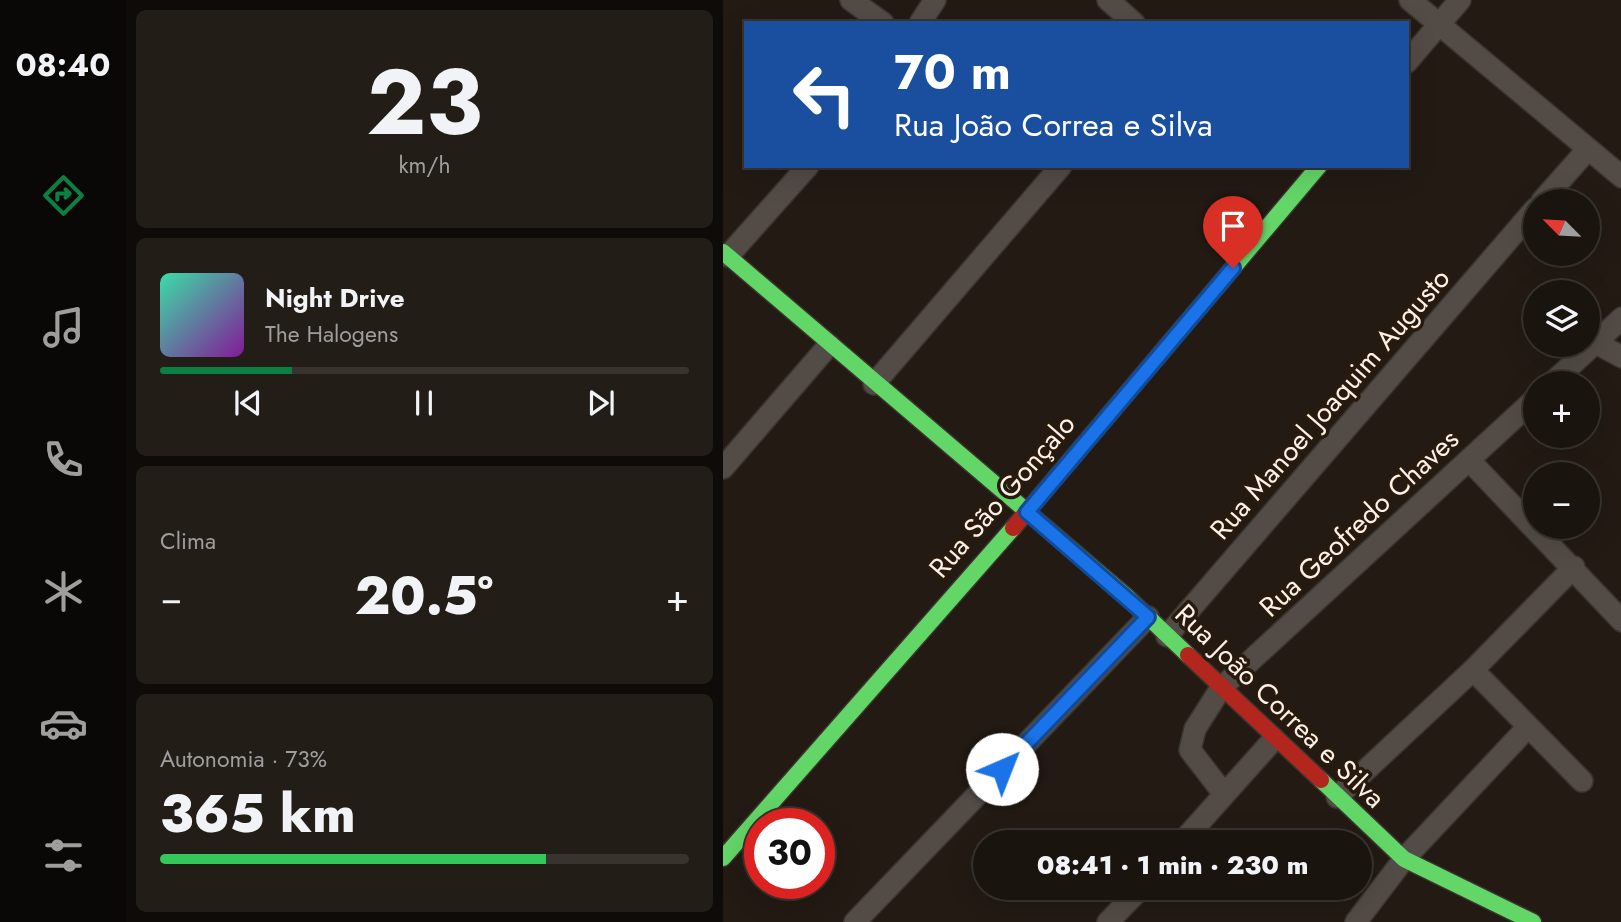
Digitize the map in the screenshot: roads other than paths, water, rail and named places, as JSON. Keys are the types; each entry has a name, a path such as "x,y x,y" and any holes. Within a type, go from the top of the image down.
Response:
{"street":[{"path":"851,0 880,21"},
{"path":"921,21 935,0"},
{"path":"1108,0 1132,21"},
{"path":"1410,0 1621,177"},
{"path":"1409,60 1460,0"},
{"path":"1553,189 1588,149"},
{"path":"725,254 806,168"},
{"path":"874,384 1059,168"},
{"name":"Rua São Gonçalo","path":"723,858 1027,512 1317,168"},
{"name":"Rua Manoel Joaquim Augusto","path":"1167,635 1523,223"},
{"name":"Rua João Correa e Silva","path":"725,254 1148,617 1274,739 1404,859 1533,922"},
{"path":"1600,339 1621,318"},
{"path":"723,468 829,345"},
{"path":"1600,345 1621,357"},
{"path":"1565,371 1581,357"},
{"name":"Rua Geofredo Chaves","path":"1224,794 1190,750 1195,729 1221,688 1523,410"},
{"path":"1469,460 1574,567 1621,621"},
{"path":"1337,797 1473,670 1574,567"},
{"path":"855,922 1148,617"},
{"path":"1473,670 1582,781"},
{"path":"1356,922 1404,859 1528,727"},
{"path":"1192,830 1274,739"},
{"path":"1108,922 1129,900"}]}
